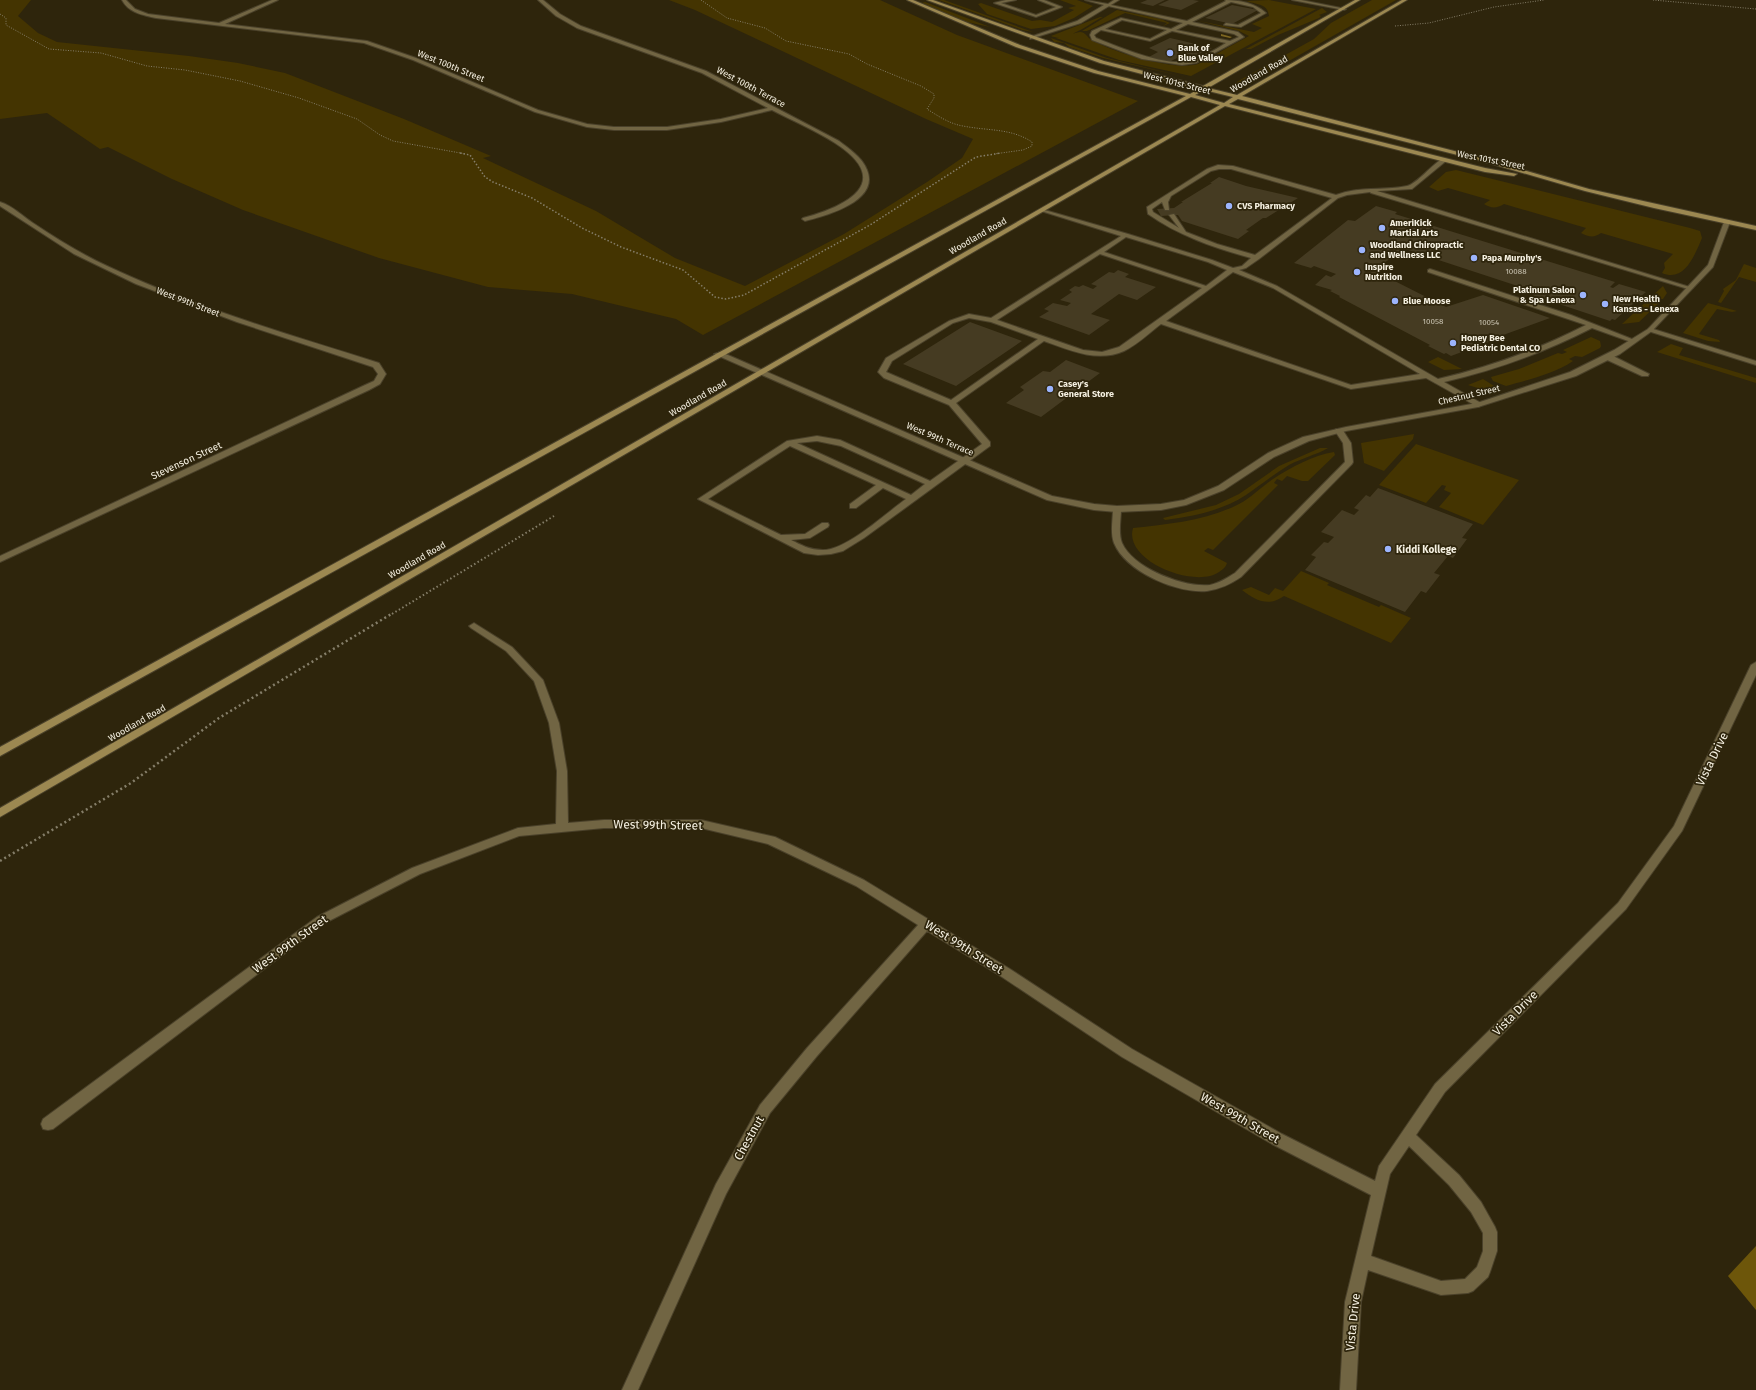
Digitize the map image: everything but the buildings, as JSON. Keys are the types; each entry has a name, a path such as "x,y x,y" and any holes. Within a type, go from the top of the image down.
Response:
{"main road":[{"name":"West 101st Street","path":"909,0 967,26 1054,59 1096,72 1485,170 1542,179 1756,228"},
{"name":"West 101st Street","path":"929,0 1102,62 1487,161 1542,179"},
{"name":"Woodland Road","path":"0,752 718,354 1189,96 1358,0"},
{"name":"Woodland Road","path":"0,813 1405,0"}],"street":[{"name":"West 100th Street","path":"124,0 129,7 144,14 336,37 364,42 392,51 546,114 580,124 630,129 675,128 720,121 773,108"},
{"path":"220,24 276,0"},
{"name":"West 100th Terrace","path":"540,0 558,15 579,28 704,72 773,108 851,152 860,161 864,170 867,179 865,189 857,198 834,211 805,219"},
{"path":"1014,0 996,3 1036,16 1060,7 1040,0"},
{"path":"1087,0 1236,33 1242,37 1197,61 1182,64 1168,63 1135,55 1094,39"},
{"path":"1032,38 1079,22 1117,0"},
{"path":"1100,29 1150,40 1230,0 1254,6 1264,13 1239,26 1218,22"},
{"path":"1294,0 1344,9"},
{"path":"1131,10 1141,6"},
{"path":"1160,16 1164,12 1162,11"},
{"path":"1196,17 1204,19"},
{"path":"1094,39 1092,35 1094,32 1121,19 1231,43"},
{"path":"1094,39 1140,50"},
{"path":"1094,39 1152,55"},
{"path":"1174,59 1197,61"},
{"path":"931,484 830,439 803,439 790,444 702,499 776,538 804,550 819,554 831,552 852,541 987,444 952,403 887,376 882,372 889,360 951,322 969,316 992,320 1081,352 1102,355 1112,354 1122,349 1232,270 1244,267 1336,197 1346,193 1365,190 1410,188 1444,160"},
{"path":"1256,258 1186,234 1150,214 1149,208 1209,170 1218,167 1232,167 1336,197"},
{"path":"1365,190 1690,288"},
{"path":"1167,209 1164,202 1170,194"},
{"name":"West 99th Street","path":"0,204 10,207 23,219 73,251 105,268 146,286 214,312 376,365 382,374 380,379"},
{"path":"1043,210 1126,235 1192,250 1232,270 1275,287 1478,405"},
{"path":"1172,215 1186,234"},
{"name":"Chestnut Street","path":"1161,507 1204,496 1221,488 1271,455 1306,439 1339,431 1478,405 1558,380 1608,357 1650,330 1711,266 1727,222"},
{"path":"992,320 1126,235"},
{"path":"1192,250 1206,242"},
{"path":"1099,252 1207,288"},
{"path":"1430,271 1592,325 1633,341"},
{"path":"1160,321 1351,387 1428,375"},
{"path":"1439,381 1471,374 1516,359 1564,340 1592,325"},
{"path":"1650,330 1756,363"},
{"path":"952,403 1043,338"},
{"name":"West 99th Terrace","path":"718,354 1050,498 1079,505 1117,510 1161,507"},
{"path":"1608,357 1645,374"},
{"name":"Stevenson Street","path":"0,559 366,388 380,379"},
{"path":"1117,510 1118,542 1129,558 1142,569 1191,587 1204,588 1228,582 1238,575 1349,462 1347,443 1339,431"},
{"path":"790,444 911,498"},
{"path":"853,506 882,486"},
{"path":"776,538 807,536 825,525"},
{"path":"474,626 509,649 538,680 554,723 562,771 562,828"},
{"name":"Vista Drive","path":"1348,1390 1353,1302 1384,1171 1440,1088 1622,906 1678,828 1756,665"},
{"name":"West 99th Street","path":"48,1124 321,920 423,868 518,832 604,824 701,824 771,840 860,883 1006,973 1127,1053 1277,1139 1380,1191"},
{"name":"Chestnut","path":"630,1390 722,1189 765,1109 812,1052 926,924"},
{"path":"1363,1261 1442,1288 1468,1286 1483,1272 1490,1251 1490,1232 1476,1207 1454,1180 1408,1136"}],"path":[{"path":"1389,26 1429,23 1494,7 1544,0"},
{"path":"1653,0 1756,9"},
{"path":"0,861 131,783 219,718 560,513"}],"shaded area":[{"path":"0,0 31,0 18,16 38,33 57,42 189,56 238,63 285,73 404,119 491,156 483,158 596,211 675,258 745,286 844,234 927,182 962,158 973,139 926,119 695,10 669,0 880,0 957,35 1138,101 703,335 676,319 572,294 488,287 379,258 243,210 172,179 108,147 100,149 47,113 0,119"},
{"path":"939,0 944,0 1033,32 1022,30"},
{"path":"1060,0 1077,0 1093,6 1074,18 1055,26 1031,29 987,14 978,4 981,3 1032,21 1040,20 1052,22 1074,10 1068,8 1076,6"},
{"path":"1269,0 1316,9 1191,76 1119,60 1056,38 1082,32 1090,39 1102,45 1144,60 1187,66 1198,64 1249,36 1239,31 1199,21 1254,32 1262,28 1252,24 1269,16 1268,12 1263,6 1246,1"},
{"path":"1372,0 1396,0 1252,82 1241,86 1233,84 1314,39 1331,23"},
{"path":"925,2 990,27 962,21 921,3"},
{"path":"1322,8 1327,12 1319,15 1321,16 1319,18 1278,35 1251,49 1246,49"},
{"path":"1117,10 1161,19 1170,23 1163,26 1167,23 1125,13 1087,31 1082,31"},
{"path":"1103,17 1071,35 1064,37 1051,36"},
{"path":"1051,38 1107,58 1189,78 1103,58 1069,47 1064,43 1054,42"},
{"path":"1456,170 1690,228 1700,231 1702,238 1692,259 1683,271 1670,275 1662,273 1665,268 1664,263 1673,254 1601,233 1596,236 1589,236 1581,233 1586,228 1504,204 1497,207 1490,207 1484,204 1490,200 1448,188 1438,191 1429,187 1446,172"},
{"path":"1744,264 1756,268 1756,282 1739,277 1721,303 1718,302 1724,291 1723,289 1736,280"},
{"path":"1663,286 1667,293 1663,299 1655,299 1654,301 1658,302 1658,304 1639,322 1622,324"},
{"path":"1708,303 1737,311 1732,312 1717,309 1699,334 1719,340 1720,342 1708,341 1683,333"},
{"path":"1591,337 1600,341 1600,348 1582,357 1575,356 1569,359 1573,361 1557,370 1506,386 1493,381 1491,377 1519,369 1558,353 1562,354 1567,352 1563,350"},
{"path":"1671,344 1683,348 1679,355 1756,378 1756,383 1657,352"},
{"path":"1438,357 1462,369 1444,370 1428,362"},
{"path":"1483,379 1499,389 1484,390 1468,385"},
{"path":"1414,434 1413,439 1384,471 1364,463 1361,443"},
{"path":"1416,444 1519,480 1483,525 1439,507 1451,493 1444,490 1446,486 1442,485 1426,503 1379,485"},
{"path":"1320,448 1328,448 1289,465 1237,501 1217,509 1186,517 1165,520 1163,518 1216,505 1239,494 1279,466"},
{"path":"1334,452 1335,455 1308,481 1302,481 1287,476 1282,481 1277,479 1274,483 1278,485 1213,550 1208,548 1204,551 1227,563 1219,572 1208,576 1194,577 1163,569 1149,561 1139,551 1133,540 1133,528 1187,521 1226,510 1244,501 1287,470 1311,459"},
{"path":"1301,571 1329,583 1327,585 1379,607 1381,605 1411,618 1391,643 1284,596 1268,602 1257,600 1242,590 1251,587 1269,595 1275,588 1283,591"},
{"path":"1756,1246 1756,1310 1728,1276"}],"waterway":[{"path":"1222,35 1230,37"}],"place":[{"name":"Bank of Blue Valley","path":"1170,53"},
{"name":"CVS Pharmacy","path":"1229,206"},
{"name":"AmeriKick Martial Arts","path":"1382,228"},
{"name":"Woodland Chiropractic and Wellness LLC","path":"1362,250"},
{"name":"Papa Murphy's","path":"1474,258"},
{"name":"Inspire Nutrition","path":"1357,272"},
{"name":"Platinum Salon & Spa Lenexa","path":"1583,295"},
{"name":"Blue Moose","path":"1395,301"},
{"name":"New Health Kansas - Lenexa","path":"1605,304"},
{"name":"Honey Bee Pediatric Dental CO","path":"1453,343"},
{"name":"Casey's General Store","path":"1050,389"},
{"name":"Kiddi Kollege","path":"1388,549"}]}
